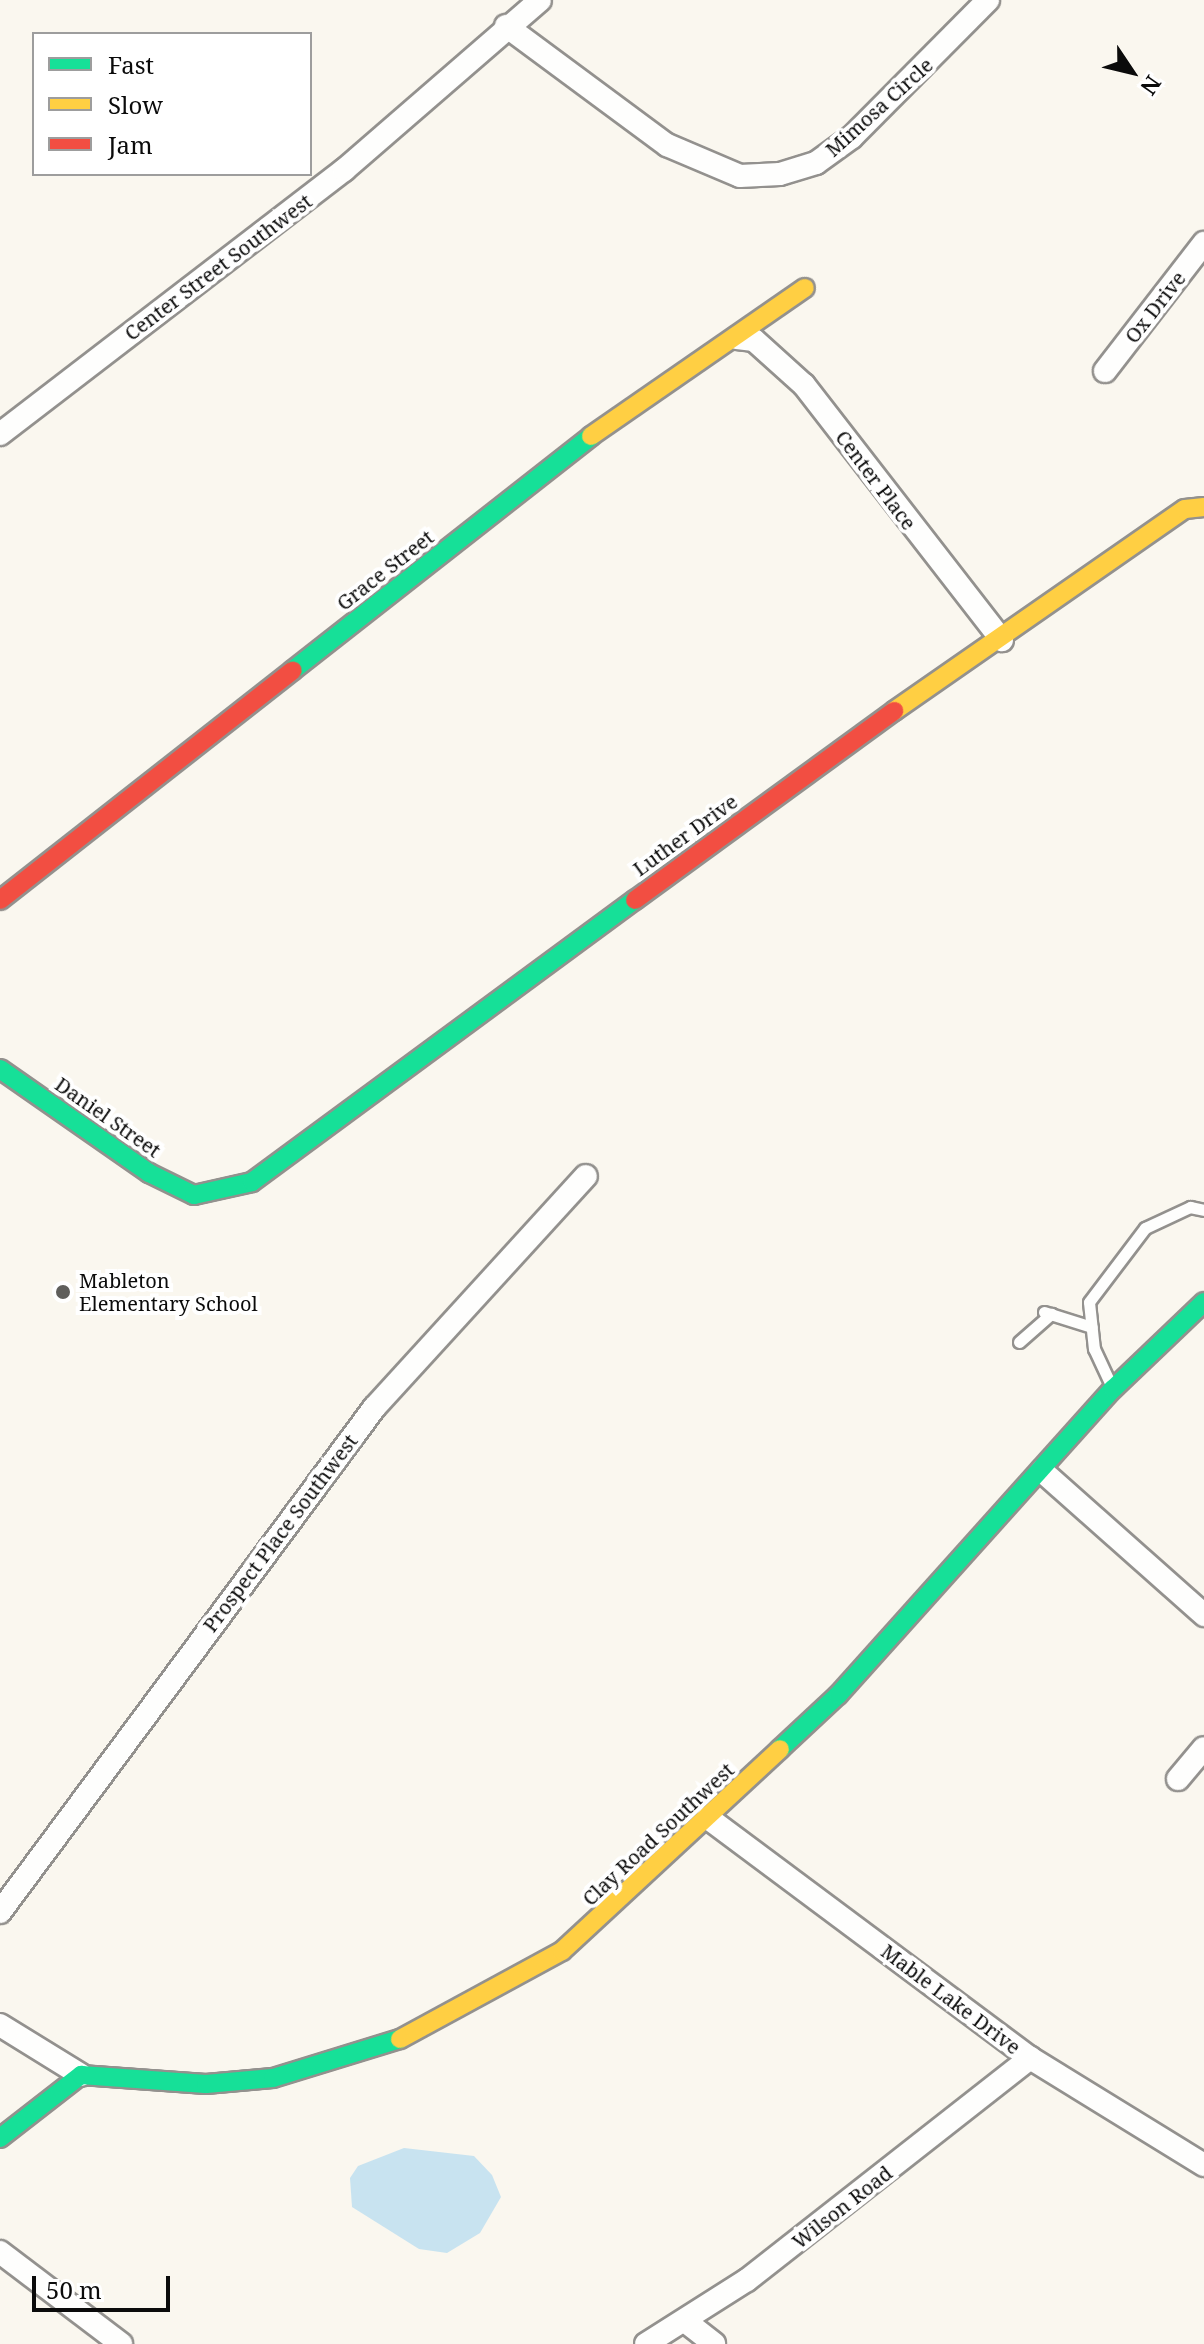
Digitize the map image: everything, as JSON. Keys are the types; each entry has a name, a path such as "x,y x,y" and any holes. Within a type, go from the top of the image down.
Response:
{"street":[{"name":"Center Street Southwest","path":"0,434 344,170 506,26 540,0"},
{"name":"Mimosa Circle","path":"506,26 667,145 740,176 780,174 816,163 852,137 988,0"},
{"name":"Ox Drive","path":"1105,371 1204,243"},
{"name":"Grace Street","path":"0,900 643,395 715,343 737,338 805,288"},
{"name":"Center Place","path":"737,338 754,340 804,385 1002,640"},
{"name":"Luther Drive","path":"194,1195 252,1182 287,1160 506,992 1185,509 1204,507"},
{"name":"Daniel Street","path":"0,1069 149,1173 194,1195"},
{"name":"Prospect Place Southwest","path":"0,1912 374,1408 586,1176"},
{"name":"Clay Road Southwest","path":"81,2075 206,2084 273,2078 424,2032 562,1951 838,1695 1113,1389 1204,1302"},
{"path":"1042,1471 1204,1615"},
{"path":"1178,1779 1204,1748"},
{"name":"Mable Lake Drive","path":"708,1818 1030,2058 1204,2165"},
{"path":"0,2025 81,2075 0,2138"},
{"name":"Wilson Road","path":"646,2344 685,2321 1030,2058"},
{"path":"0,2252 121,2344"},
{"path":"685,2321 714,2344"}],"lane":[{"path":"1113,1389 1092,1327 1089,1302 1145,1228 1190,1207 1204,1210"},
{"path":"1019,1342 1047,1313 1092,1327"}],"water":[{"path":"404,2148 474,2156 492,2175 501,2197 480,2233 447,2253 419,2249 352,2207 350,2178 358,2166"}],"traffic: fast":[{"path":"293,670 591,436"},
{"path":"0,1069 149,1173 194,1195 252,1182 635,900"},
{"path":"780,1749 838,1695 1113,1389 1204,1302"},
{"path":"0,2138 81,2075 206,2084 273,2078 400,2039"}],"traffic: slow":[{"path":"591,436 805,288"},
{"path":"894,711 1185,509 1204,507"},
{"path":"400,2039 562,1951 780,1749"}],"traffic: jam":[{"path":"0,900 293,670"},
{"path":"635,900 894,711"}],"place":[{"name":"Mableton Elementary School","path":"63,1292"}]}
